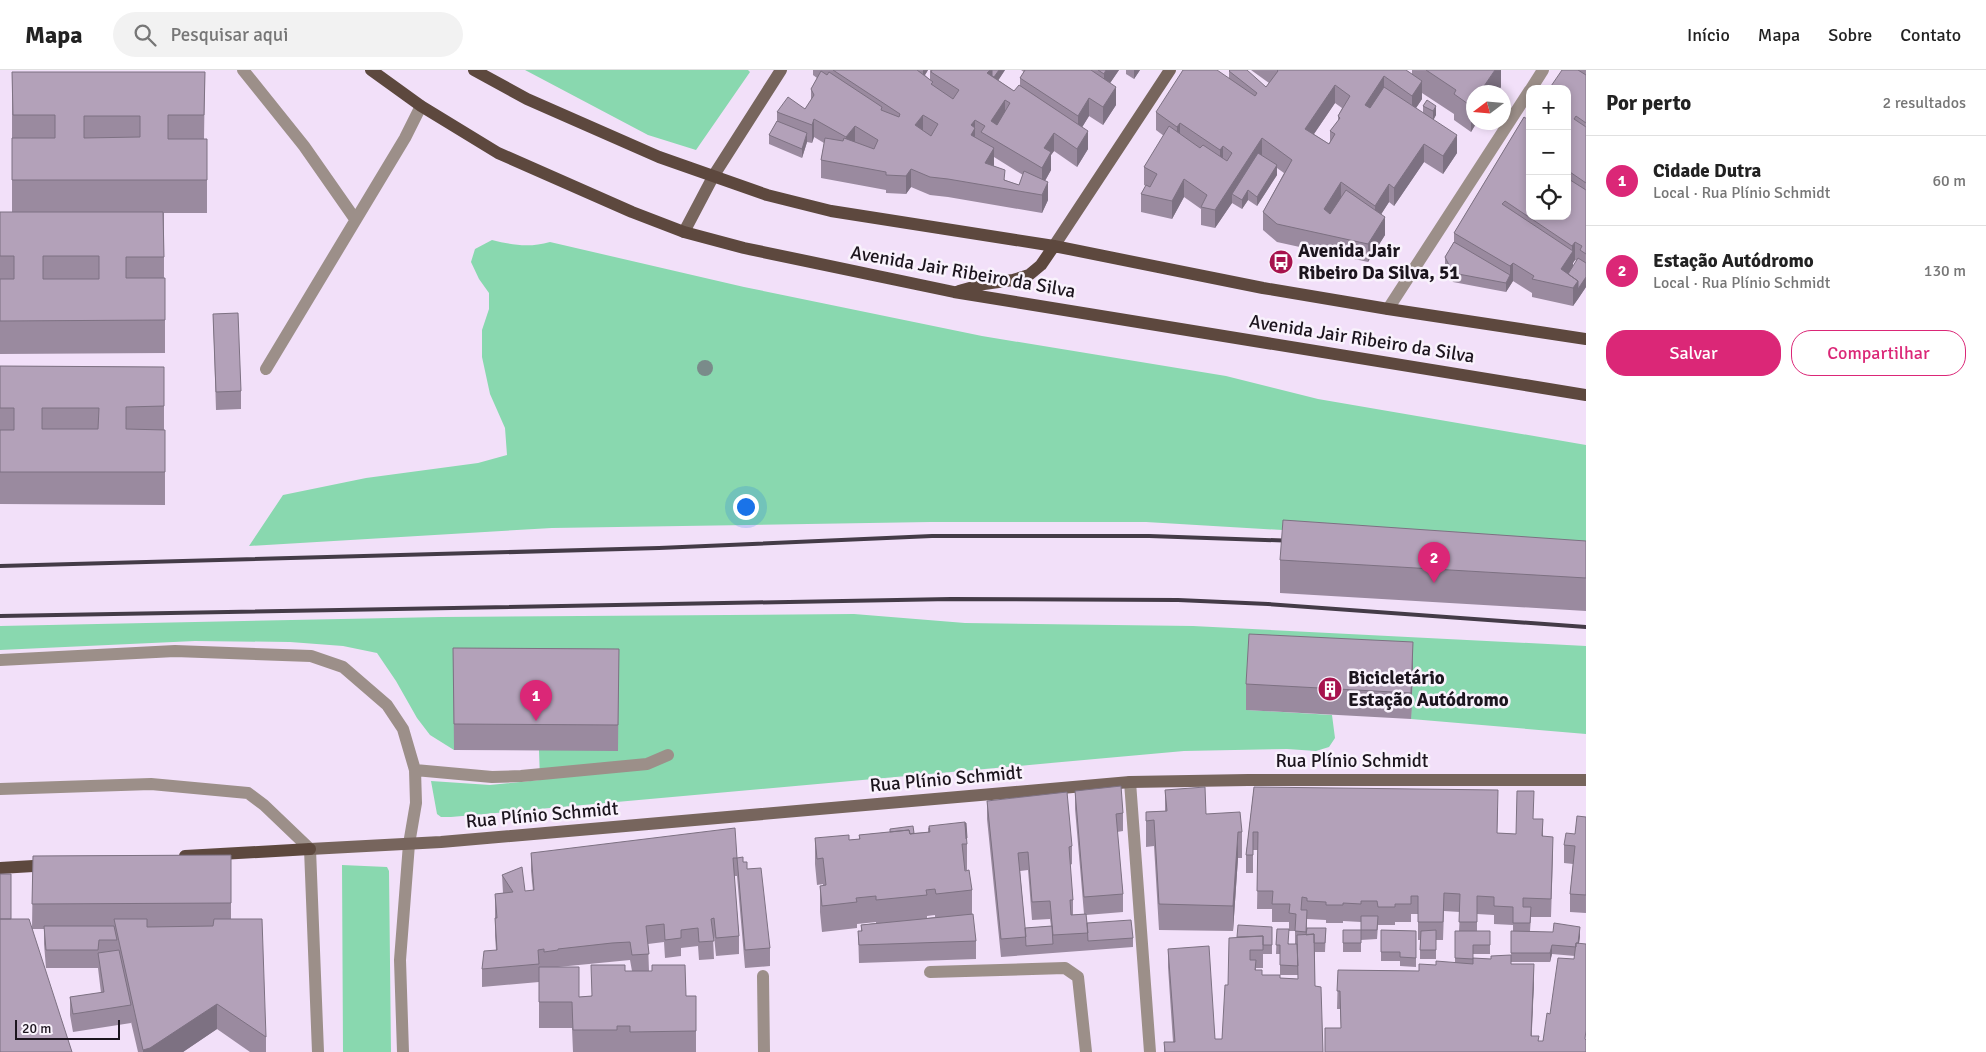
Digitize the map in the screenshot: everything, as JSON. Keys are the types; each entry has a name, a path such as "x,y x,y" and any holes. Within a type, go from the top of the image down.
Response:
{"main road":[{"name":"Avenida Jair Ribeiro da Silva","path":"371,70 421,106 498,153 632,212 684,232 744,248 954,292 1586,395"},
{"name":"Avenida Jair Ribeiro da Silva","path":"474,70 527,99 659,157 767,195 831,211 1054,246 1263,288 1586,339"},
{"path":"954,292 1029,275 1041,265 1054,246"},
{"path":"174,857 310,849"},
{"path":"0,868 58,864"}],"street":[{"path":"243,70 260,88 304,146 355,219"},
{"path":"684,232 714,175 781,70"},
{"path":"1054,246 1170,70"},
{"path":"1533,85 1543,70"},
{"path":"1388,309 1526,96"},
{"path":"266,369 405,138 421,106"},
{"path":"0,660 175,651 311,656 343,667 387,705 403,729 415,770 416,803 409,844 400,960 402,1052"},
{"path":"415,770 492,777 521,776 647,764 668,755"},
{"name":"Rua Plínio Schmidt","path":"310,849 409,844 1130,782 1586,780"},
{"path":"1130,782 1150,1052"},
{"path":"0,788 151,784 248,793 264,805 310,849 318,1052"},
{"path":"930,972 1066,968 1078,977 1086,1052"},
{"path":"762,976 764,1052"}],"green space":[{"path":"525,70 748,70 750,72 696,150 648,135"},
{"path":"492,240 521,245 550,242 744,287 982,336 1226,376 1318,399 1586,445 1586,548 1146,522 930,522 552,528 249,546 283,495 366,478 478,463 507,455 505,428 490,394 482,357 482,330 489,309 489,293 479,279 471,262 475,249"},
{"path":"854,614 965,623 1193,626 1586,646 1586,734 1411,719 1413,668 1247,710 1332,715 1335,738 1329,747 1316,751 1287,749 1184,751 441,817 437,814 431,781 490,785 540,780 539,750 454,673 454,750 430,735 417,718 396,681 377,653 343,646 290,642 195,641 0,650 0,626 441,617"},
{"path":"342,865 387,867 389,871 391,1052 343,1052"}],"building":[{"path":"833,70 917,70 933,82 931,84 953,99 959,90 931,72 932,70 990,70 987,73 1014,91 1019,85 1088,131 1077,149 1054,133 1044,148 1051,152 1042,168 981,132 985,126 975,120 971,125 975,128 971,135 994,148 985,163 1005,170 1004,180 1019,185 1024,171 1048,182 1042,195 930,177 911,169 906,176 886,175 886,172 821,160 825,138 843,141 844,138 874,149 878,140 855,126 846,137 814,119 812,125 777,112 788,97 805,109 814,95 811,89 821,71 827,75 829,72 882,107 881,110 899,117 900,114","holes":["1005,100 1010,103 997,125 991,121","923,115 938,124 931,136 915,125"]},
{"path":"992,70 999,70 994,77 992,76"},
{"path":"1025,70 1091,70 1116,87 1103,107 1089,98 1078,116 1020,78"},
{"path":"1098,70 1106,70 1104,74"},
{"path":"1183,70 1217,70 1255,96 1257,93 1230,70 1247,70 1266,87 1277,70 1406,70 1422,81 1412,96 1384,76 1365,105 1370,108 1384,87 1457,135 1443,156 1424,144 1394,188 1389,184 1375,206 1341,182 1324,209 1330,214 1346,190 1385,217 1368,244 1277,224 1263,212 1292,160 1262,138 1215,210 1201,207 1207,195 1184,179 1172,201 1141,194 1146,185 1150,187 1157,174 1144,167 1169,126 1200,148 1203,145 1227,161 1232,153 1223,146 1220,150 1180,123 1177,127 1156,112","holes":["1335,85 1350,96 1338,116 1340,118 1330,131 1335,134 1329,144 1305,129"]},
{"path":"1426,70 1495,70 1485,85 1466,85 1466,102 1454,94 1456,90"},
{"path":"1562,70 1578,70 1586,75 1586,123 1576,116 1574,119 1586,127 1586,183 1571,173 1571,85 1552,85"},
{"path":"12,72 205,72 204,115 168,115 168,139 207,139 207,180 12,180 12,138 55,138 55,115 13,115","holes":["84,116 140,116 140,137 84,138"]},
{"path":"1427,100 1436,106 1433,111 1423,106"},
{"path":"1524,117 1526,118 1526,215 1505,201 1502,204 1573,251 1561,269 1578,281 1573,288 1532,279 1534,276 1513,263 1510,266 1454,233"},
{"path":"777,121 807,133 802,149 769,135"},
{"path":"1258,153 1277,165 1257,197 1248,190 1242,200 1232,194"},
{"path":"1571,181 1586,190 1586,254 1580,250 1582,246 1575,242 1572,246 1533,220 1571,220"},
{"path":"0,212 163,212 164,257 126,257 126,278 165,278 165,320 0,321 0,279 14,279 14,256 0,256","holes":["43,256 99,256 99,279 43,279"]},
{"path":"1454,242 1510,275 1506,283 1453,273 1445,257"},
{"path":"1578,258 1586,263 1586,277 1578,289 1578,281 1568,274"},
{"path":"238,313 241,391 216,392 213,314"},
{"path":"0,366 164,367 164,406 126,407 126,429 165,430 165,472 0,472 0,430 14,430 14,408 0,408","holes":["42,408 99,408 98,429 42,429"]},
{"path":"1283,520 1586,541 1586,578 1280,560"},
{"path":"1249,634 1413,642 1411,693 1246,684"},
{"path":"453,648 619,649 618,725 454,724"},
{"path":"1121,786 1123,813 1116,814 1123,894 1084,897 1075,791"},
{"path":"1205,787 1206,814 1240,812 1242,832 1238,832 1233,906 1159,904 1154,820 1146,821 1146,812 1167,811 1165,790"},
{"path":"1254,787 1498,790 1497,833 1516,834 1517,791 1534,791 1533,819 1543,819 1542,836 1553,837 1551,899 1523,898 1523,907 1531,907 1530,923 1513,923 1513,907 1494,906 1494,897 1477,896 1477,922 1459,922 1460,894 1444,893 1443,922 1418,922 1418,896 1411,896 1411,904 1395,904 1395,907 1378,907 1377,901 1361,901 1361,904 1343,903 1343,905 1326,905 1326,902 1307,901 1307,898 1302,897 1301,910 1307,910 1306,932 1295,931 1296,914 1289,913 1290,904 1272,904 1273,891 1257,891 1258,832 1253,832 1253,855 1246,855"},
{"path":"1067,792 1072,846 1069,847 1073,900 1070,900 1071,915 1086,914 1088,933 1053,935 1050,901 1032,902 1028,852 1018,853 1026,937 1001,939 987,801"},
{"path":"1577,816 1586,817 1586,895 1570,894 1575,846 1564,845 1566,833 1575,834"},
{"path":"965,822 967,844 962,844 965,871 969,870 972,890 936,894 935,889 926,890 927,895 876,900 876,896 856,898 857,902 822,906 820,886 826,885 823,858 817,859 815,838 849,835 849,840 860,839 859,835 909,830 910,834 930,832 929,826"},
{"path":"965,823 967,838 966,839"},
{"path":"913,826 914,833 910,834 909,830 890,832 890,829"},
{"path":"735,828 737,858 733,858 739,936 716,938 714,918 711,919 714,941 699,942 698,928 681,930 681,938 665,940 664,924 646,926 649,954 632,955 630,942 544,952 544,949 538,950 539,964 482,969 484,951 497,950 495,894 513,892 502,875 522,867 525,891 534,890 531,853"},
{"path":"231,855 231,903 32,904 33,856"},
{"path":"743,857 743,862 747,862 747,869 761,868 770,948 745,950 737,858"},
{"path":"0,874 11,874 11,919 0,919"},
{"path":"973,914 976,941 859,945 858,931 862,931 861,925"},
{"path":"1361,916 1378,916 1377,930 1361,930"},
{"path":"0,919 29,919 72,1052 0,1052"},
{"path":"114,919 147,919 147,927 213,926 214,919 262,919 266,1037 217,1004 150,1048 143,1050"},
{"path":"1131,920 1133,938 1088,941 1087,923"},
{"path":"1554,923 1580,927 1576,947 1552,945 1550,953 1511,953 1511,931 1553,932"},
{"path":"1238,925 1272,927 1272,945 1263,945 1263,936 1237,937"},
{"path":"44,926 114,926 117,940 99,940 98,950 46,950"},
{"path":"1052,926 1053,944 1026,946 1025,928"},
{"path":"1307,928 1326,928 1325,943 1314,943 1314,934 1306,935"},
{"path":"1277,929 1289,929 1288,944 1297,944 1298,966 1280,965 1280,945 1276,945"},
{"path":"1343,930 1361,930 1361,943 1343,943"},
{"path":"1381,930 1416,931 1416,958 1400,957 1400,952 1381,952"},
{"path":"1436,930 1436,950 1420,950 1421,931"},
{"path":"1455,931 1490,931 1490,945 1473,945 1473,959 1455,958"},
{"path":"1314,934 1315,986 1321,987 1323,1052 1165,1052 1164,1042 1175,1042 1168,949 1209,946 1215,1039 1222,1039 1225,985 1228,985 1229,938 1263,936 1263,950 1250,950 1250,960 1256,960 1255,970 1262,970 1262,975 1280,975 1280,978 1298,979 1297,935"},
{"path":"1576,943 1586,944 1586,1052 1325,1052 1325,1028 1341,1028 1340,991 1337,991 1338,970 1419,971 1419,964 1436,965 1436,961 1473,964 1473,958 1491,959 1491,956 1511,955 1511,964 1534,964 1531,1036 1539,1036 1538,1041 1543,1041 1547,1013 1550,1014 1558,958 1574,959"},
{"path":"119,950 131,1005 73,1014 70,997 104,992 98,953"},
{"path":"591,965 625,965 625,971 652,971 652,965 685,965 686,996 696,996 696,1031 630,1032 630,1026 617,1026 617,1030 573,1030 572,1002 539,1002 539,967 579,967 579,997 592,996"}],"railway":[{"path":"0,566 659,548 932,536 1149,536 1297,541"},
{"path":"0,616 951,599 1178,600 1268,604 1586,627"}],"place":[{"name":"Avenida Jair Ribeiro Da Silva, 51","path":"1281,262"},
{"name":"Estação Autódromo","path":"1434,583"},
{"name":"Bicicletário Estação Autódromo","path":"1330,689"},
{"name":"Cidade Dutra","path":"536,721"}]}
